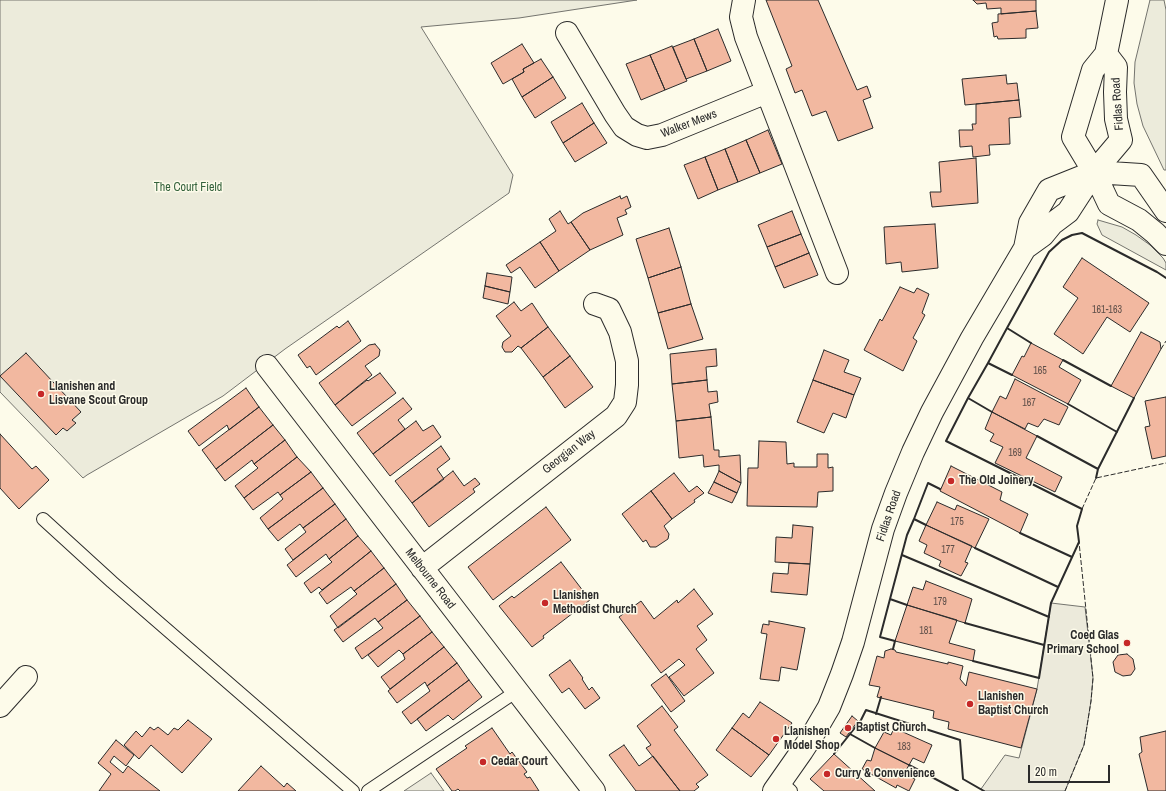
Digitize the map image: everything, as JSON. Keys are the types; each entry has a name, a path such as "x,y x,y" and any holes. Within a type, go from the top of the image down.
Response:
{"street":[{"path":"744,0 741,17 746,37 837,273"},
{"name":"Fidlas Road","path":"1094,172 1074,137 1093,70 1106,54 1117,0"},
{"name":"Walker Mews","path":"567,33 624,127 637,135 647,138 662,135 767,92"},
{"name":"Fidlas Road","path":"782,788 829,706 842,674 853,642 883,529 913,452 932,412 969,344 1025,248 1030,224 1049,190 1094,172 1121,140 1116,119 1114,92 1116,67 1106,54"},
{"path":"1166,211 1141,175 1094,172 1109,204 1139,220 1166,244"},
{"name":"Georgian Way","path":"422,568 616,416 625,402 627,361 620,332 609,309 595,304"},
{"name":"Melbourne Road","path":"267,366 594,791"},
{"path":"0,706 26,677"}],"lane":[{"path":"43,519 118,587 353,791"},
{"path":"368,791 517,691"}],"green space":[{"name":"The Court Field","path":"0,0 637,0 519,18 421,27 513,175 509,193 285,349 223,396 83,478 0,392"},
{"path":"1150,0 1164,0 1166,10 1166,170 1164,170 1143,126 1137,104 1134,83 1135,62"},
{"path":"1098,220 1122,227 1150,245 1163,258 1166,263 1166,270 1102,235 1097,224"}],"shaded area":[{"path":"1051,603 1085,607 1093,678 1084,745 1065,791 984,791 981,789 1005,755 1019,758 1037,689"},
{"path":"431,773 444,791 404,791"}],"building":[{"path":"766,0 818,0 857,90 867,86 871,97 863,100 873,128 838,141 826,111 812,116 802,90 795,93 786,69 792,66"},
{"path":"973,0 1036,0 1036,11 1001,14 1001,8 987,9 986,3 977,4"},
{"path":"1036,11 1038,28 1026,29 1026,38 998,39 997,36 994,37 992,23 998,22 998,14"},
{"path":"718,29 731,61 707,71 694,39"},
{"path":"694,39 707,71 686,79 673,47"},
{"path":"522,44 534,63 523,69 524,72 503,84 491,63"},
{"path":"672,46 687,81 665,90 650,55"},
{"path":"650,55 665,90 641,100 626,64"},
{"path":"541,59 553,77 522,97 512,79 524,72 523,69"},
{"path":"1006,75 1007,84 1017,83 1019,100 965,105 962,79"},
{"path":"553,77 566,98 535,118 522,97"},
{"path":"1019,100 1021,117 1009,118 1010,144 989,145 990,155 973,157 972,146 960,147 959,130 973,130 972,124 976,124 976,104"},
{"path":"582,103 594,123 563,143 551,122"},
{"path":"594,123 607,143 575,162 563,143"},
{"path":"768,130 782,164 760,173 746,140"},
{"path":"746,140 760,173 738,182 725,149"},
{"path":"725,149 738,182 718,190 705,157"},
{"path":"705,157 718,190 698,199 684,165"},
{"path":"976,158 978,203 932,207 930,192 941,192 939,162"},
{"path":"620,196 621,199 627,196 631,207 625,210 627,214 617,218 623,235 590,250 571,222 583,213"},
{"path":"560,211 568,224 571,222 590,250 559,271 540,242 556,231 549,219"},
{"path":"792,211 801,234 767,247 758,225"},
{"path":"935,224 938,268 902,272 901,262 886,264 884,227"},
{"path":"669,228 681,267 648,278 636,239"},
{"path":"801,234 809,253 775,267 767,247"},
{"path":"540,242 559,271 535,288 520,267 511,273 506,265"},
{"path":"809,253 818,275 784,288 775,267"},
{"path":"1082,258 1149,303 1130,332 1107,317 1083,354 1054,334 1078,298 1063,287"},
{"path":"681,267 691,304 658,313 648,278"},
{"path":"487,273 512,277 510,292 485,286"},
{"path":"485,286 510,292 508,304 483,298"},
{"path":"900,287 914,293 917,288 929,294 922,313 925,315 913,338 917,341 903,371 864,350 880,319 882,321"},
{"path":"514,302 521,311 532,303 548,327 521,348 518,346 512,352 505,352 502,347 503,342 511,336 496,316"},
{"path":"691,304 703,339 668,349 658,313"},
{"path":"348,321 361,341 316,375 310,366 307,368 298,355 337,326 339,328"},
{"path":"548,327 570,356 543,377 521,348"},
{"path":"1141,332 1160,342 1161,349 1134,398 1111,386"},
{"path":"1031,343 1063,360 1059,367 1081,380 1068,404 1012,375"},
{"path":"375,344 380,350 379,356 365,366 372,375 335,405 319,383 369,345"},
{"path":"716,349 717,366 706,367 707,380 672,384 670,354"},
{"path":"824,350 849,360 844,372 861,378 854,395 813,380"},
{"name":"Llanishen and Lisvane Scout Group","path":"26,353 81,412 72,420 76,423 67,431 63,428 56,435 0,376"},
{"path":"570,356 593,387 565,408 543,377"},
{"path":"380,373 396,393 352,426 335,405 367,380 368,381"},
{"path":"1015,379 1068,407 1059,425 1044,419 1038,427 1028,423 1025,429 992,412 1000,396 1006,399"},
{"path":"707,380 708,392 717,391 718,402 709,404 711,417 676,421 672,384"},
{"path":"813,380 854,395 846,418 833,413 824,433 797,422"},
{"path":"246,388 259,407 229,430 227,425 199,446 188,431"},
{"path":"1166,397 1166,456 1152,459 1145,427 1150,426 1145,401"},
{"path":"403,398 412,409 398,420 405,429 373,454 357,433"},
{"path":"259,407 273,425 216,469 202,450"},
{"path":"992,412 1037,436 1026,458 1062,477 1055,492 995,463 1003,447 990,441 994,434 985,429"},
{"path":"711,417 714,450 719,450 719,457 740,455 741,483 719,471 719,465 704,467 703,455 679,458 676,421"},
{"path":"416,421 423,431 433,425 441,437 390,476 373,454"},
{"path":"273,425 285,440 254,464 252,460 225,481 216,469"},
{"path":"0,434 32,469 36,466 49,480 19,509 0,488"},
{"path":"285,440 297,457 244,498 235,486 258,468 254,464"},
{"path":"759,441 786,442 787,464 794,463 794,467 817,467 817,454 828,454 828,468 833,467 833,491 818,492 817,507 747,506 748,468 758,468"},
{"path":"441,446 450,459 437,469 444,479 412,503 395,481"},
{"path":"297,457 311,472 280,495 278,492 253,510 244,498"},
{"path":"951,466 1002,492 1000,500 1028,514 1020,533 940,491"},
{"path":"453,471 464,486 475,478 480,484 473,489 475,492 429,527 412,503"},
{"path":"719,471 741,483 737,493 714,482"},
{"path":"311,472 323,488 268,529 260,518 283,499 280,495"},
{"path":"674,473 689,492 697,486 704,493 694,500 695,502 672,519 651,491"},
{"path":"714,482 737,493 732,503 708,493"},
{"path":"323,488 335,504 303,528 300,524 278,541 268,529"},
{"path":"651,491 672,519 664,526 669,534 668,539 656,547 650,547 646,540 643,542 622,514"},
{"path":"937,502 955,510 957,505 989,519 975,548 926,525"},
{"path":"335,504 346,519 293,560 285,549 306,532 303,528"},
{"path":"546,507 571,540 493,600 468,567"},
{"path":"346,519 358,536 329,559 326,554 296,577 287,565"},
{"path":"793,525 813,527 810,564 775,562 776,537 792,538"},
{"path":"926,525 972,546 965,562 968,563 961,576 939,566 941,561 924,553 927,545 919,541"},
{"path":"358,536 371,551 322,590 319,587 311,593 304,583 332,562 329,559"},
{"path":"371,551 384,568 354,591 351,587 327,604 319,593"},
{"name":"Llanishen Methodist Church","path":"561,562 590,600 543,636 544,638 532,647 499,606 512,596 514,598"},
{"path":"789,563 810,564 807,595 771,592 773,573 788,574"},
{"path":"384,568 396,584 338,628 330,616 357,594 354,591"},
{"path":"926,581 972,599 965,623 907,605 913,587 923,590"},
{"path":"396,584 407,600 378,622 375,618 343,642 334,630"},
{"path":"694,589 713,614 697,626 707,640 696,649 714,673 684,696 669,677 685,665 679,659 661,673 619,617 641,601 654,619 677,600 678,603"},
{"path":"407,600 420,616 362,659 355,648 383,628 378,622"},
{"path":"907,605 957,620 949,643 975,650 973,661 895,641"},
{"path":"420,616 432,632 403,654 399,650 378,667 368,655"},
{"path":"769,621 805,628 797,670 781,667 779,681 760,679 767,634 761,633 763,624 769,625"},
{"path":"432,632 444,647 390,689 381,677 405,659 403,654"},
{"path":"444,647 457,663 427,686 425,682 397,703 388,691"},
{"name":"Llanishen Baptist Church","path":"891,649 895,650 896,652 963,666 960,679 966,686 969,672 1037,689 1021,748 948,729 949,722 933,718 934,711 877,697 880,687 869,685 877,656 884,658 885,651"},
{"path":"1127,654 1133,659 1135,669 1131,675 1123,676 1115,672 1113,662 1118,655"},
{"path":"570,660 583,678 582,679 589,690 592,687 600,698 585,709 569,688 562,693 549,675"},
{"path":"457,663 469,680 411,724 402,712 430,691 427,686"},
{"path":"666,674 685,701 671,712 651,685"},
{"path":"469,680 482,697 453,720 448,715 426,731 417,719"},
{"path":"760,702 792,723 769,755 732,728 743,713 749,718"},
{"path":"662,706 678,727 674,730 708,775 696,784 699,787 694,791 680,791 646,748 651,745 637,726"},
{"path":"852,716 858,721 846,737 840,733"},
{"path":"188,720 212,739 182,773 151,745 139,759 124,745 136,731 142,737 150,727 154,730 158,727 168,735 174,728 178,730"},
{"name":"Cedar Court","path":"492,728 510,754 512,752 527,772 524,774 527,778 530,777 539,791 460,791 458,789 452,791 436,769 467,748 465,746"},
{"path":"732,728 769,755 751,777 716,750"},
{"path":"894,728 932,745 924,763 913,758 909,765 875,748 884,732 891,735"},
{"path":"1166,731 1166,791 1148,791 1139,754 1142,752 1140,737"},
{"path":"116,740 134,755 126,766 114,756 110,762 123,773 128,766 160,791 99,791 111,774 98,763"},
{"path":"624,745 639,766 653,756 680,791 636,791 609,755"},
{"path":"875,748 909,765 904,774 915,779 909,791 897,785 896,788 862,769 867,760 871,761"},
{"path":"834,754 875,791 824,791 810,779"},
{"path":"261,766 284,787 287,783 296,791 238,791"}],"fence":[{"path":"1161,349 1166,341"},
{"path":"1082,509 1096,478 1166,463"},
{"path":"1065,791 1084,745 1093,678 1079,542"}],"wall":[{"path":"1007,328 1049,252 1062,240 1072,235 1082,233 1166,278"},
{"path":"1012,375 988,363 1007,328 1031,343"},
{"path":"1063,360 1111,386"},
{"path":"988,363 968,398 992,412"},
{"path":"968,398 946,441 1082,509 1077,526 1079,542 1051,603 1039,678 973,661"},
{"path":"1098,469 1134,398"},
{"path":"1068,404 1117,432"},
{"path":"1037,436 1098,469 1096,478"},
{"path":"926,525 914,519 928,483 940,489"},
{"path":"907,605 890,599 907,535 914,519"},
{"path":"1020,533 1072,557"},
{"path":"975,548 1058,587"},
{"path":"902,555 1049,617"},
{"path":"890,599 880,637 895,641 893,649"},
{"path":"965,623 1044,645"},
{"path":"876,714 881,697"},
{"path":"850,734 861,720 866,710 960,740 963,779 984,791"},
{"path":"834,754 850,734 875,748"},
{"path":"909,765 958,791"}],"place":[{"name":"Llanishen and Lisvane Scout Group","path":"41,394"},
{"name":"The Old Joinery","path":"951,481"},
{"name":"Llanishen Methodist Church","path":"545,603"},
{"name":"Coed Glas Primary School","path":"1127,643"},
{"name":"Llanishen Baptist Church","path":"970,704"},
{"name":"Baptist Church","path":"848,728"},
{"name":"Llanishen Model Shop","path":"776,739"},
{"name":"Cedar Court","path":"483,762"},
{"name":"Curry & Convenience","path":"827,774"}]}
